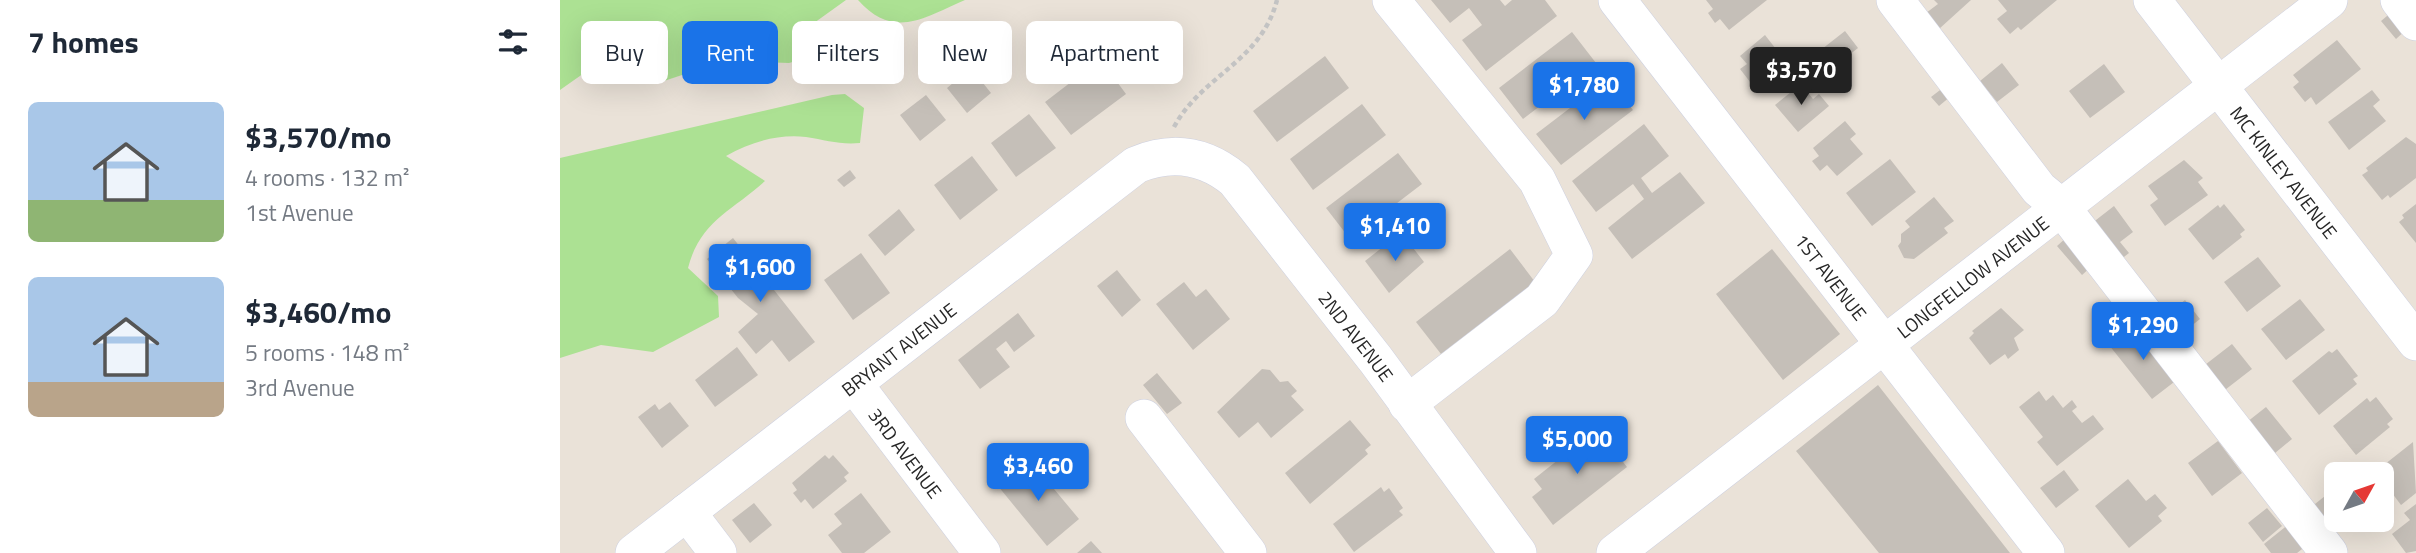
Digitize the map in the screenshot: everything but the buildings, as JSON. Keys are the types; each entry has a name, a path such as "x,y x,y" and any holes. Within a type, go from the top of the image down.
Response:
{"street":[{"path":"1391,0 1537,180 1574,255 1542,300 1408,404"},
{"name":"1ST AVENUE","path":"1617,0 2046,553"},
{"path":"1895,0 2039,189 2062,208 2329,553"},
{"name":"MC KINLEY AVENUE","path":"2152,0 2416,342"},
{"name":"LONGFELLOW AVENUE","path":"1615,553 2329,0"},
{"path":"2399,0 2416,22"},
{"name":"BRYANT AVENUE","path":"634,553 1136,164 1167,155"},
{"name":"2ND AVENUE","path":"1167,155 1199,158 1235,180 1408,404 1518,553"},
{"name":"3RD AVENUE","path":"854,384 982,553"},
{"path":"1144,418 1248,553"},
{"path":"687,512 718,553"}],"path":[{"path":"1167,155 1173,130 1180,116 1201,93 1254,47 1270,24 1277,0"}],"green space":[{"path":"560,0 846,0 817,21 792,21 792,62 789,63 778,63 778,21 682,21 682,75 668,80 668,21 581,21 581,75 560,90"},
{"path":"858,0 965,0 909,22 884,19"},
{"path":"845,94 864,108 860,143 785,137 755,143 726,156 765,181 719,218 700,239 693,252 688,268 718,296 719,317 653,352 601,345 560,358 560,158"}]}
